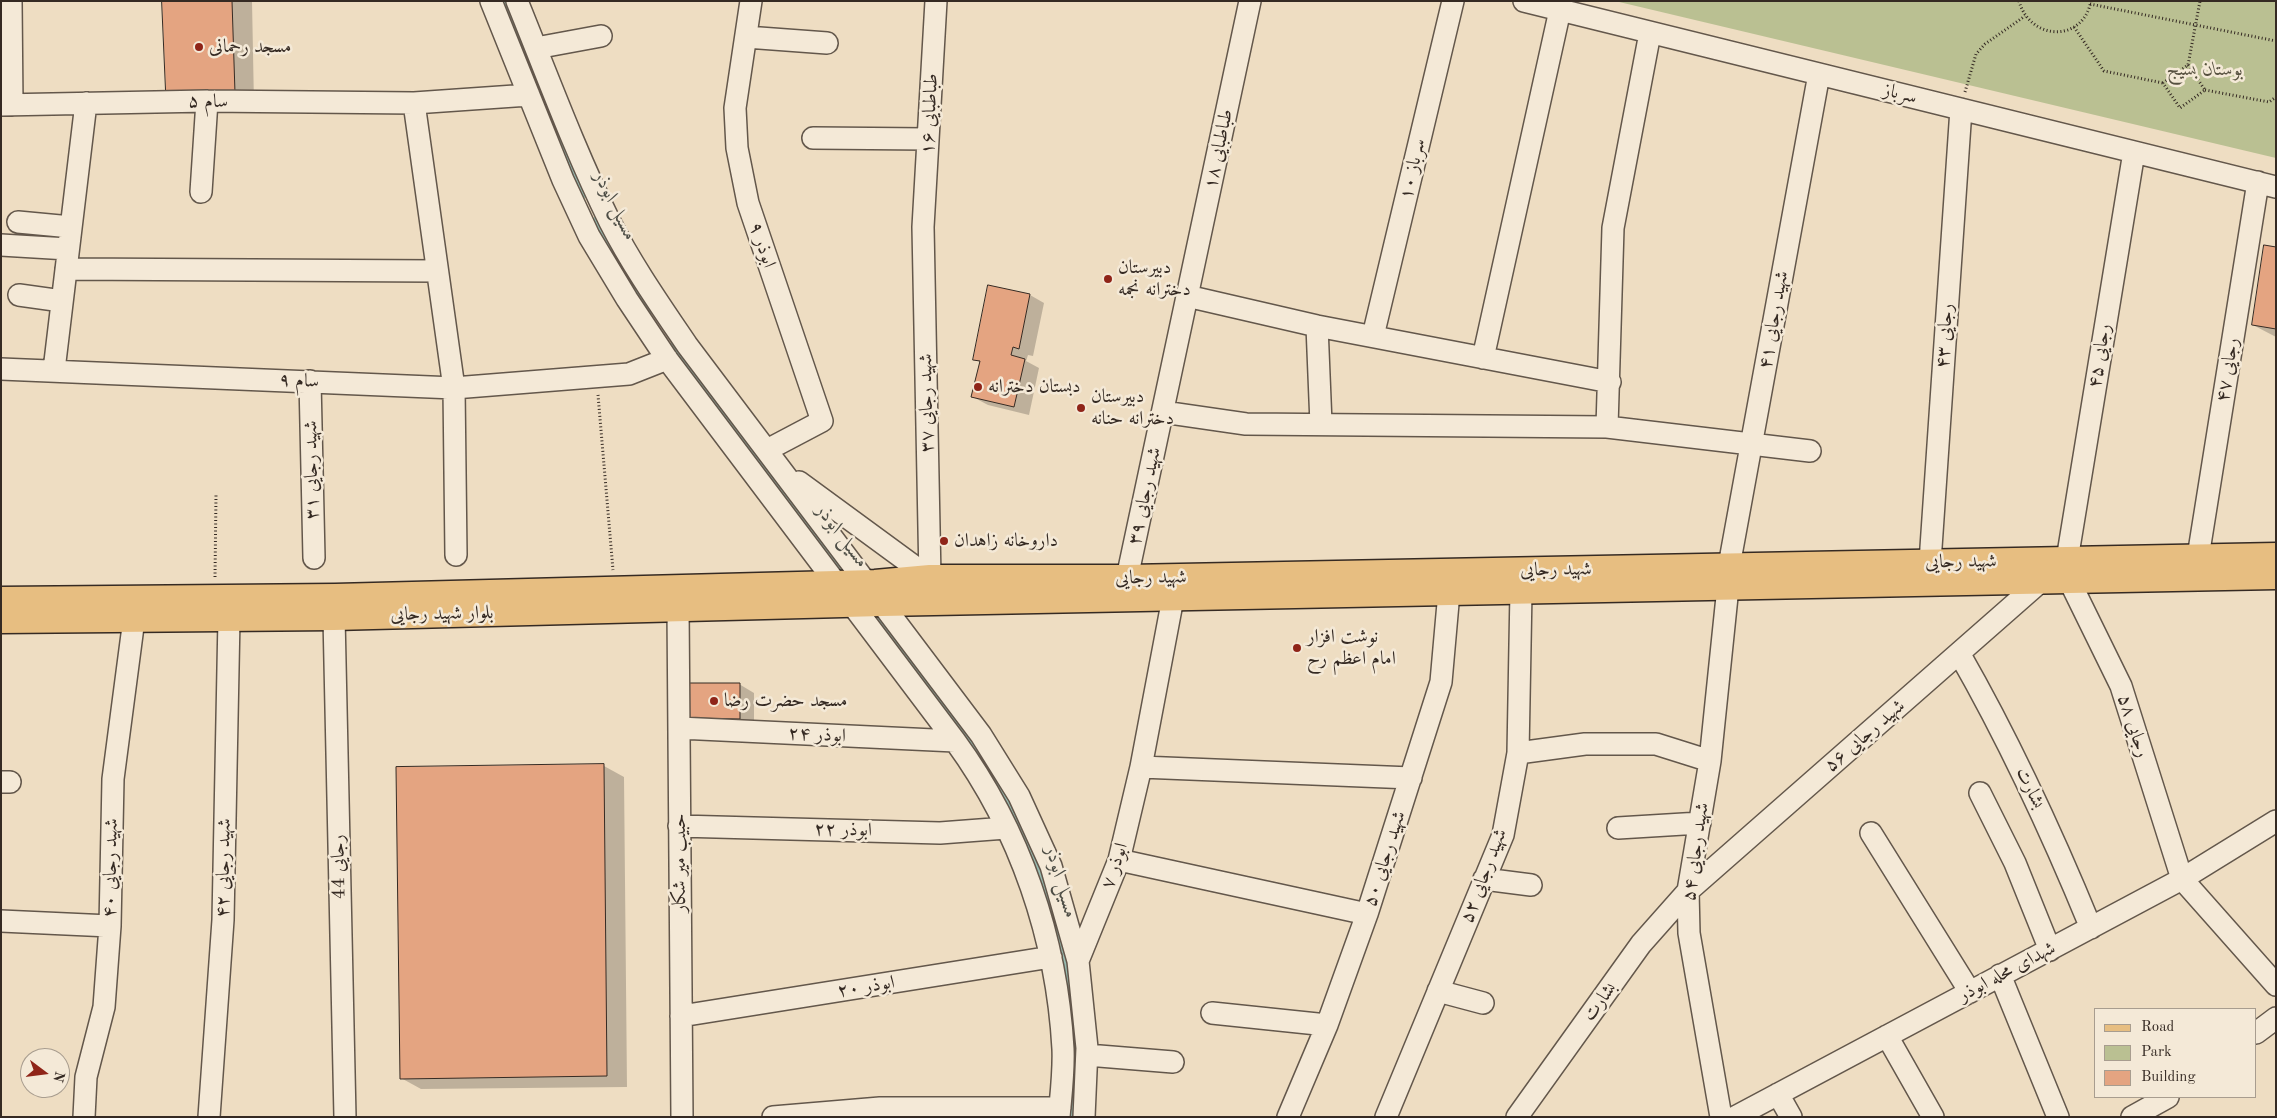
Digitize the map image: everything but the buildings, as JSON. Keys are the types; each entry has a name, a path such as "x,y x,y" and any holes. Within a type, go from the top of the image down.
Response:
{"main road":[{"name":"شهید رجایی","path":"874,593 930,578 1729,576 2041,580 2068,570 2198,557 2276,556"},
{"name":"شهید رجایی","path":"844,594 1173,598 1521,591 1930,562 2068,570 2276,576"},
{"name":"بلوار شهید رجایی","path":"1,620 134,619 222,608 614,590 844,594"},
{"name":"بلوار شهید رجایی","path":"1,600 222,608 334,617 678,608 844,594"}],"street":[{"path":"7,105 11,1"},
{"path":"491,1 563,180 589,236 626,300 667,359 955,741 997,807 1028,874 1051,957 1063,1049 1060,1112 880,1108 773,1117"},
{"path":"517,1 586,170 611,224 647,286 688,345 981,735 1019,796 1051,866 1078,961 1087,1055 1084,1117"},
{"name":"ابوذر ۹","path":"751,1 735,108 738,157 748,203 822,421 767,450"},
{"name":"طباطبایی ۱۶","path":"923,228 936,1"},
{"name":"طباطبایی ۱۸","path":"1187,296 1250,1"},
{"name":"سرباز ۱۰","path":"1373,336 1453,1"},
{"name":"سرباز","path":"1524,1 2267,185"},
{"path":"1483,358 1560,10"},
{"path":"1607,427 1610,382 1613,228 1650,33"},
{"path":"536,48 601,36"},
{"path":"746,36 827,43"},
{"name":"شهید رجایی ۴۱","path":"1729,576 1751,444 1820,74"},
{"name":"سام ۵","path":"7,105 207,101 414,103 529,95"},
{"path":"201,192 207,101"},
{"path":"54,370 86,103"},
{"path":"414,103 454,388 456,555"},
{"name":"رجایی ۴۳","path":"1930,562 1961,109"},
{"path":"814,138 928,139"},
{"name":"رجایی ۴۵","path":"2068,570 2134,152"},
{"name":"رجایی ۴۷","path":"2198,557 2267,185"},
{"path":"18,222 71,227"},
{"name":"شهید رجایی ۳۷","path":"923,228 930,578"},
{"path":"1,245 67,259 438,271"},
{"path":"19,295 62,301"},
{"path":"1187,296 1317,326 1610,382"},
{"name":"شهید رجایی ۳۹","path":"1127,578 1187,296"},
{"path":"1317,326 1320,424"},
{"name":"سام ۹","path":"1,369 454,388 629,374 667,359"},
{"name":"شهید رجایی ۳۱","path":"310,381 314,558"},
{"path":"1163,412 1246,424 1607,427 1810,450"},
{"path":"780,468 930,578"},
{"name":"رجایی ۵۸","path":"2068,570 2121,686 2182,879"},
{"name":"شهید رجایی ۵۴","path":"1721,1117 1689,933 1688,891 1710,761 1729,576"},
{"name":"شهید رجایی ۵۶","path":"1688,891 2041,580"},
{"name":"شهید رجایی ۵۲","path":"1386,1117 1503,835 1518,753 1521,591"},
{"name":"شهید رجایی ۵۰","path":"1288,1117 1327,1025 1367,914 1441,682 1449,592"},
{"name":"ابوذر ۷","path":"1078,961 1119,860 1141,767 1173,598"},
{"name":"شهید رجایی ۴۲","path":"209,1117 223,920 222,608"},
{"name":"حبیب میر شکار","path":"678,608 682,1117"},
{"name":"رجایی 44","path":"334,617 345,1117"},
{"name":"شهید رجایی ۴۰","path":"84,1117 86,1078 104,1007 110,926 113,779 134,619"},
{"name":"بشارت","path":"1959,653 1994,715 2041,809 2091,928"},
{"name":"ابوذر ۲۴","path":"679,728 955,741"},
{"path":"1518,753 1585,744 1656,744 1710,761"},
{"path":"1141,767 1410,778"},
{"path":"1980,793 2015,863 2050,950"},
{"name":"شهدای محله ابوذر","path":"1735,1117 2182,879 2276,821"},
{"path":"1618,828 1700,823"},
{"name":"ابوذر ۲۲","path":"679,826 940,833 1006,828"},
{"path":"1871,833 1970,992"},
{"path":"1119,860 1367,914"},
{"path":"1484,879 1531,885"},
{"path":"2182,879 2276,985"},
{"name":"بشارت","path":"1517,1117 1642,944 1688,891"},
{"path":"1,921 110,926"},
{"name":"ابوذر ۲۰","path":"681,1016 1051,957"},
{"path":"2000,975 2058,1117"},
{"path":"1438,992 1483,1003"},
{"path":"1212,1013 1327,1025"},
{"path":"2257,1032 2276,1018"},
{"path":"1887,1036 1933,1117"},
{"path":"1087,1055 1173,1062"},
{"path":"1778,1094 1791,1117"},
{"path":"2132,1117 2166,1098"}],"path":[{"path":"2019,1 2025,16 2038,29 2050,32 2062,32 2074,27 2083,19 2090,3 2276,41"},
{"path":"2163,83 2188,65 2200,1"},
{"path":"1961,109 1972,62 1976,54 1985,44 2025,16"},
{"path":"2074,27 2104,71 2163,83 2180,108 2205,90"},
{"path":"2188,65 2205,90 2269,102 2276,97"},
{"path":"597,377 614,590"},
{"path":"216,495 222,608"}],"green space":[{"name":"بوستان بسیج","path":"1615,1 2276,1 2276,158"}],"waterway":[{"name":"مسیل ابوذر","path":"503,1 552,124 583,189"},
{"name":"مسیل ابوذر","path":"600,224 618,261 648,305"},
{"name":"مسیل ابوذر","path":"678,349 764,468 962,730 1008,800 1031,851 1047,896 1066,969 1073,1018 1075,1050 1071,1117"}],"place":[{"name":"مسجد رحمانی","path":"199,47"},
{"name":"دبیرستان دخترانه نجمه","path":"1108,279"},
{"name":"دبستان دخترانه","path":"978,387"},
{"name":"دبیرستان دخترانه حنانه","path":"1081,408"},
{"name":"داروخانه زاهدان","path":"944,541"},
{"name":"نوشت افزار امام اعظم رح","path":"1297,648"},
{"name":"مسجد حضرت رضا","path":"714,701"}]}
